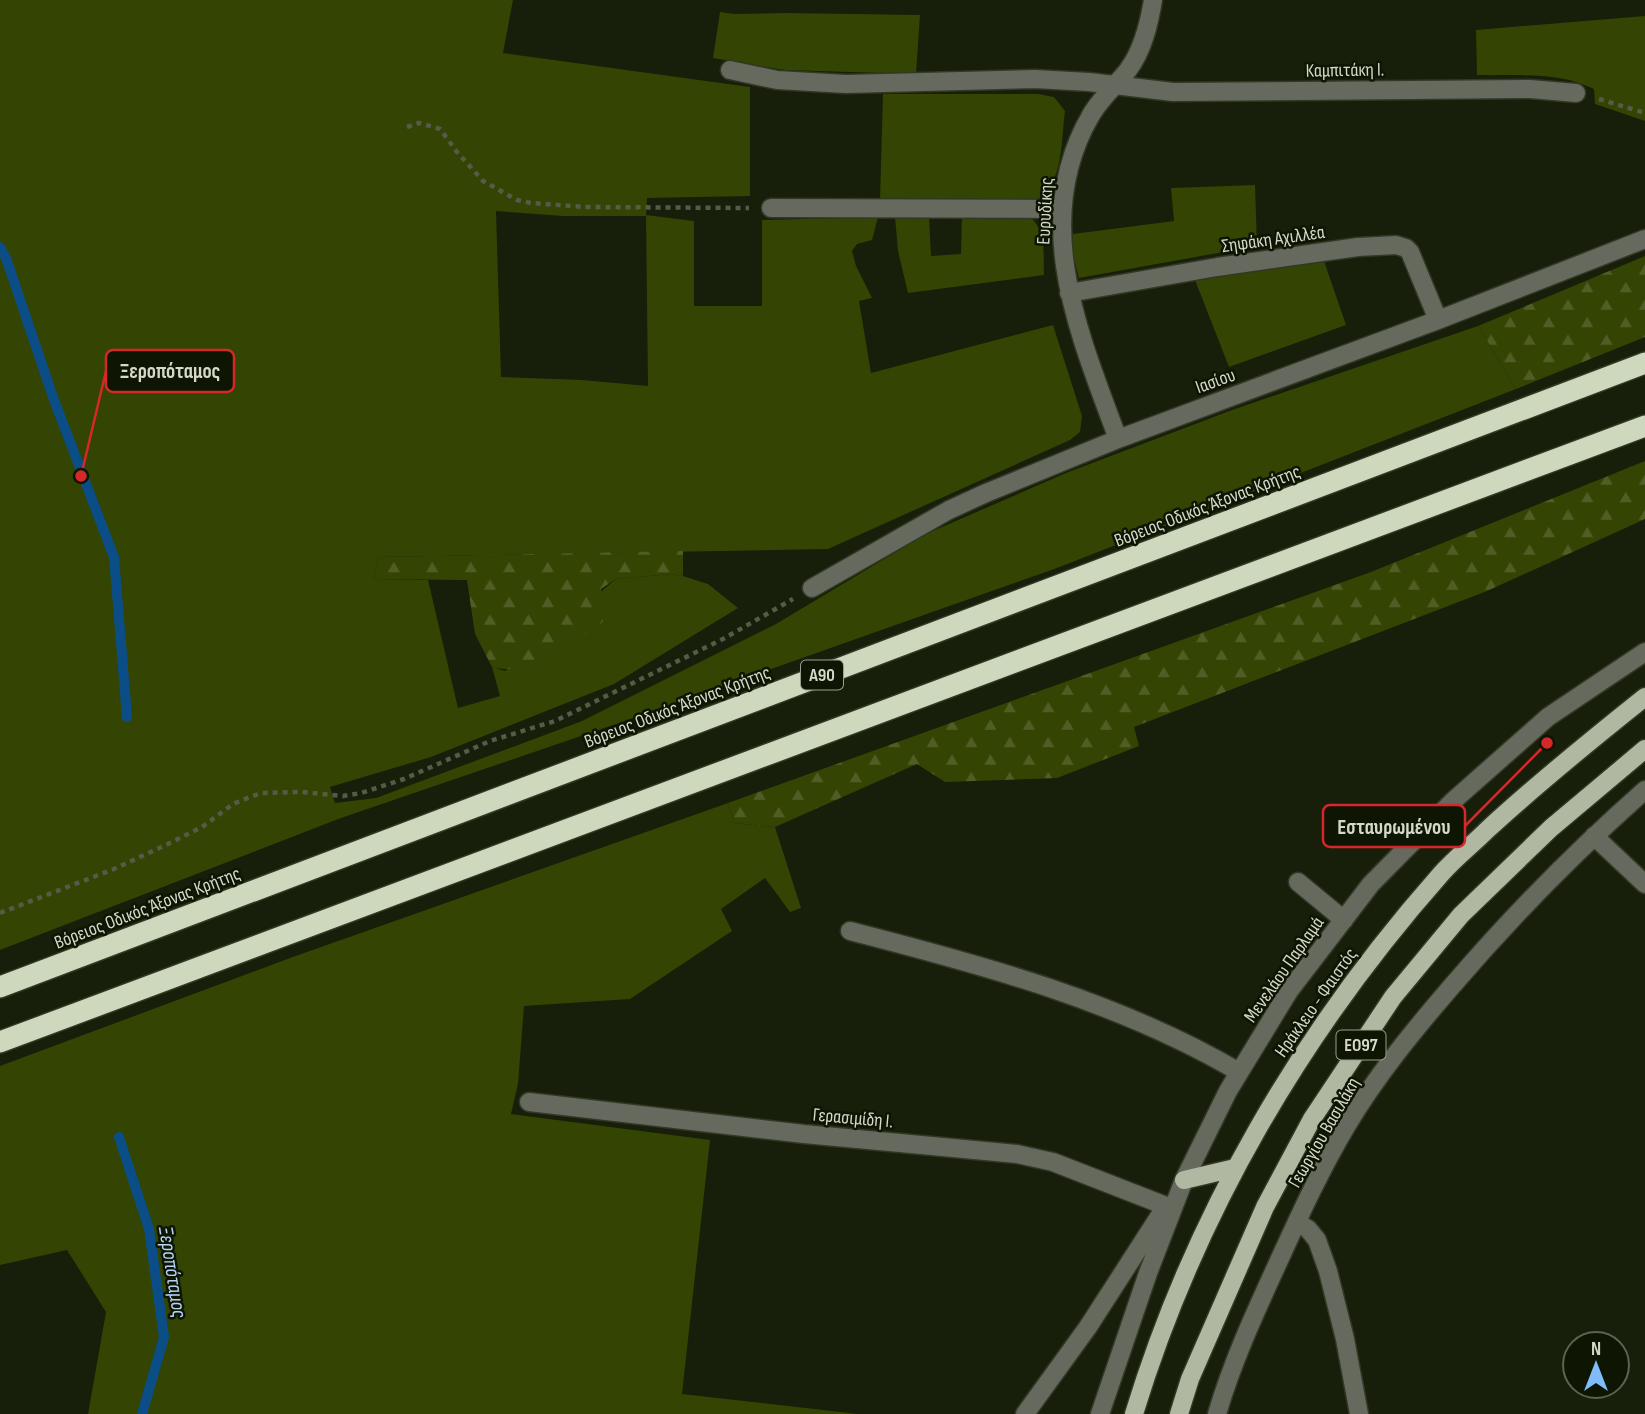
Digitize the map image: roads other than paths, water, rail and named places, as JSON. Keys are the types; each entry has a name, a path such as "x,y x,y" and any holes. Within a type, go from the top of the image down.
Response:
{"highway":[{"name":"Βόρειος Οδικός Άξονας Κρήτης","path":"0,987 1645,363"},
{"path":"0,1042 1645,426"}],"main road":[{"name":"Ηράκλειο - Φαιστός","path":"1134,1414 1152,1353 1197,1244 1235,1168 1281,1087 1319,1029 1363,968 1442,872 1513,806 1645,697"},
{"name":"ΕΟ97","path":"1179,1414 1195,1367 1265,1207 1312,1119 1393,997 1461,915 1551,828 1645,749"},
{"path":"1184,1180 1235,1168"}],"street":[{"name":"Ευρυδίκης","path":"1118,439 1088,357 1069,293 1063,252 1062,209 1067,172 1074,150 1092,113 1130,67 1140,49 1153,0"},
{"name":"Καμπιτάκη Ι.","path":"730,70 776,80 815,83 1035,79 1173,92 1530,89 1576,93"},
{"path":"771,208 1062,209"},
{"name":"Ιασίου","path":"812,588 949,510 1118,439 1438,320 1645,239"},
{"name":"Σηφάκη Αχιλλέα","path":"1069,293 1280,258 1371,245 1396,245 1410,252 1438,320"},
{"name":"Μενελάου Παρλαμά","path":"1100,1414 1148,1273 1184,1180 1239,1072 1289,991 1371,884 1452,801 1548,717 1645,652"},
{"name":"Γεωργίου Βασιλάκη","path":"1217,1414 1228,1377 1297,1222 1348,1125 1406,1039 1498,932 1594,836 1645,790"},
{"path":"1594,836 1645,884"},
{"path":"1298,881 1344,920"},
{"path":"850,931 937,953 1079,999 1203,1050 1239,1072"},
{"name":"Γερασιμίδη Ι.","path":"529,1102 1017,1154 1062,1165 1166,1206"},
{"path":"1025,1414 1088,1327 1184,1180"},
{"path":"1297,1222 1308,1229 1317,1240 1328,1270 1359,1414"}],"waterway":[{"name":"Ξεροπόταμος","path":"0,247 54,400 114,557 127,717"},
{"name":"Ξεροπόταμος","path":"119,1137 149,1229 164,1337 142,1414"}],"place":[{"name":"Ξεροπόταμος","path":"81,476"},
{"name":"Εσταυρωμένου","path":"1547,743"}]}
